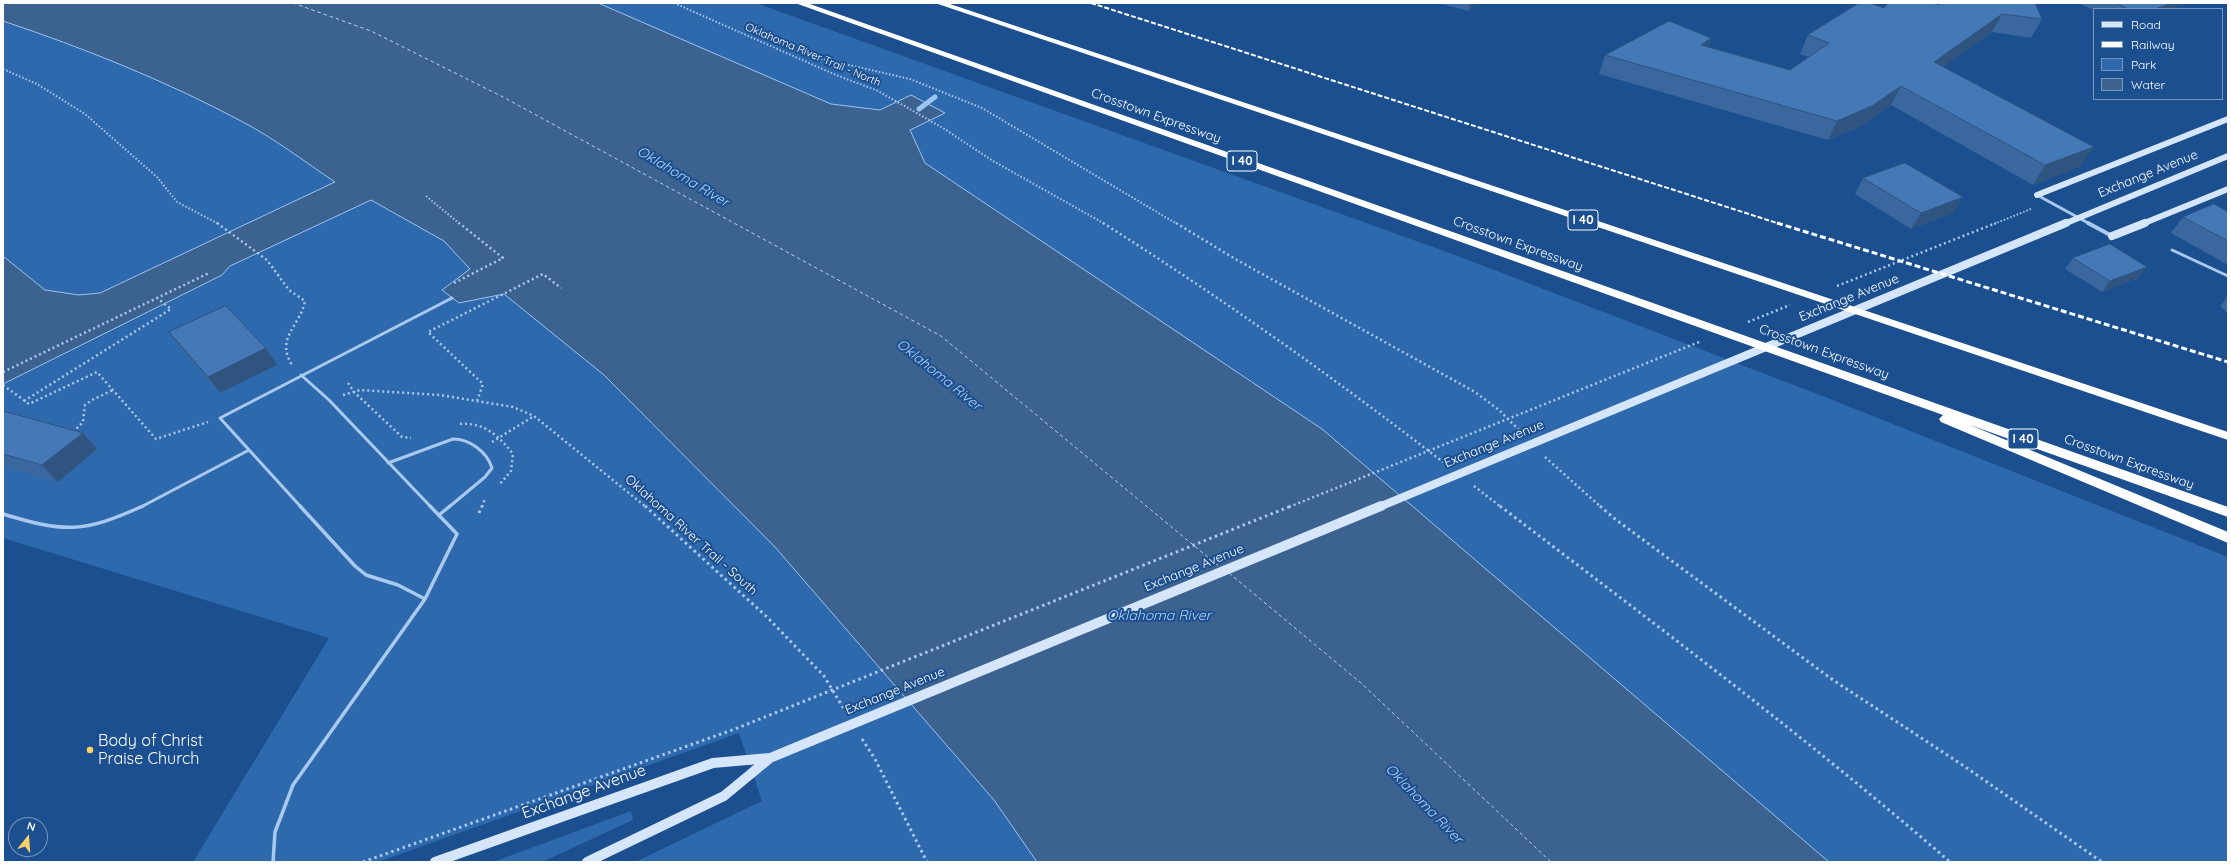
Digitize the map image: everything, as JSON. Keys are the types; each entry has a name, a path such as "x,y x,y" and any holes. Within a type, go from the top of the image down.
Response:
{"highway":[{"name":"Crosstown Expressway","path":"799,3 1819,365 2228,512"},
{"name":"I 40","path":"939,3 2228,436"},
{"path":"1819,365 2228,538"},
{"path":"2182,420 2228,430"}],"main road":[{"path":"2037,195 2228,119"},
{"name":"Exchange Avenue","path":"587,862 724,796 770,758 2228,156"},
{"path":"2112,236 2228,189"},
{"name":"Exchange Avenue","path":"435,862 713,762 770,758"}],"street":[{"path":"2037,195 2112,236"}],"lane":[{"path":"2172,250 2228,276"},
{"path":"425,599 398,586 366,575 355,566 220,418 452,298"},
{"path":"273,862 275,832 293,785 425,599 457,534 329,400 301,375"},
{"path":"388,463 453,439 470,442 489,459 492,468 485,477 439,515"},
{"path":"3,514 43,526 78,528 104,521 146,505 249,450"}],"path":[{"name":"Oklahoma River Trail - North","path":"674,3 836,75 878,91 943,128"},
{"path":"814,57 910,79 951,94 999,117 1238,260 1475,392 1499,410 1521,432"},
{"path":"3,69 37,84 84,114 148,169 177,202 221,225 267,260 290,290 305,301 302,312 287,337 284,354 287,360 301,375"},
{"path":"426,196 503,258 448,286"},
{"path":"1830,289 2037,206"},
{"path":"3,372 209,273"},
{"path":"476,401 483,384 428,332 543,274 561,288"},
{"path":"24,401 171,309 157,298"},
{"path":"1741,325 1793,304"},
{"path":"363,862 735,729 1704,340"},
{"path":"3,385 28,404 97,372 156,439 220,418"},
{"path":"68,436 83,422 83,409 85,406 94,399 113,390"},
{"name":"Oklahoma River Trail - South","path":"329,400 360,390 440,395 513,407 534,416 612,477 663,521 767,617 824,676 847,714"},
{"path":"478,450 534,416"},
{"path":"1544,455 1615,519 1832,680 1964,766 2102,862"},
{"path":"859,733 875,759 927,862"}],"green space":[{"path":"3,3 756,3 1455,255 1825,397 2228,557 2228,862 635,862 762,801 739,733 378,862 193,862 329,638 3,538"},
{"path":"631,811 633,820 542,862 493,862"}],"water":[{"name":"Oklahoma River","path":"3,3 598,3 831,104 880,110 911,95 945,113 910,130 925,163 1322,429 1829,862 1037,862 994,800 775,547 604,375 504,294 459,303 442,290 470,269 444,241 371,200 230,266 222,275 3,384 3,256 45,290 79,295 100,293 335,182 265,135 213,106 124,66 64,42 3,21"}],"building":[{"path":"1859,3 1869,3 1884,8 1888,3 1933,3 1940,5 1939,3 2035,3 2042,19 2002,14 1934,62 2094,147 2045,165 1901,86 1872,106 1837,121 1605,55 1669,21 1711,38 1701,45 1790,70 1829,43 1808,35"},
{"path":"2116,3 2172,3 2158,8 2127,8"},
{"path":"1905,163 1963,197 1921,213 1863,178"},
{"path":"2214,204 2228,212 2228,241 2183,217"},
{"path":"2110,244 2147,267 2110,281 2073,258"},
{"path":"226,306 266,348 208,377 169,332"},
{"path":"3,411 83,433 42,465 3,454"}],"waterway":[{"path":"919,109 935,97"}],"ferry route":[{"path":"293,3 371,31 503,97 941,336 1221,568"},
{"path":"1229,573 1361,683 1551,862"}],"railway":[{"path":"1091,3 1780,224"},
{"path":"1777,223 2228,362"}],"place":[{"name":"Body of Christ Praise Church","path":"90,750"}]}
